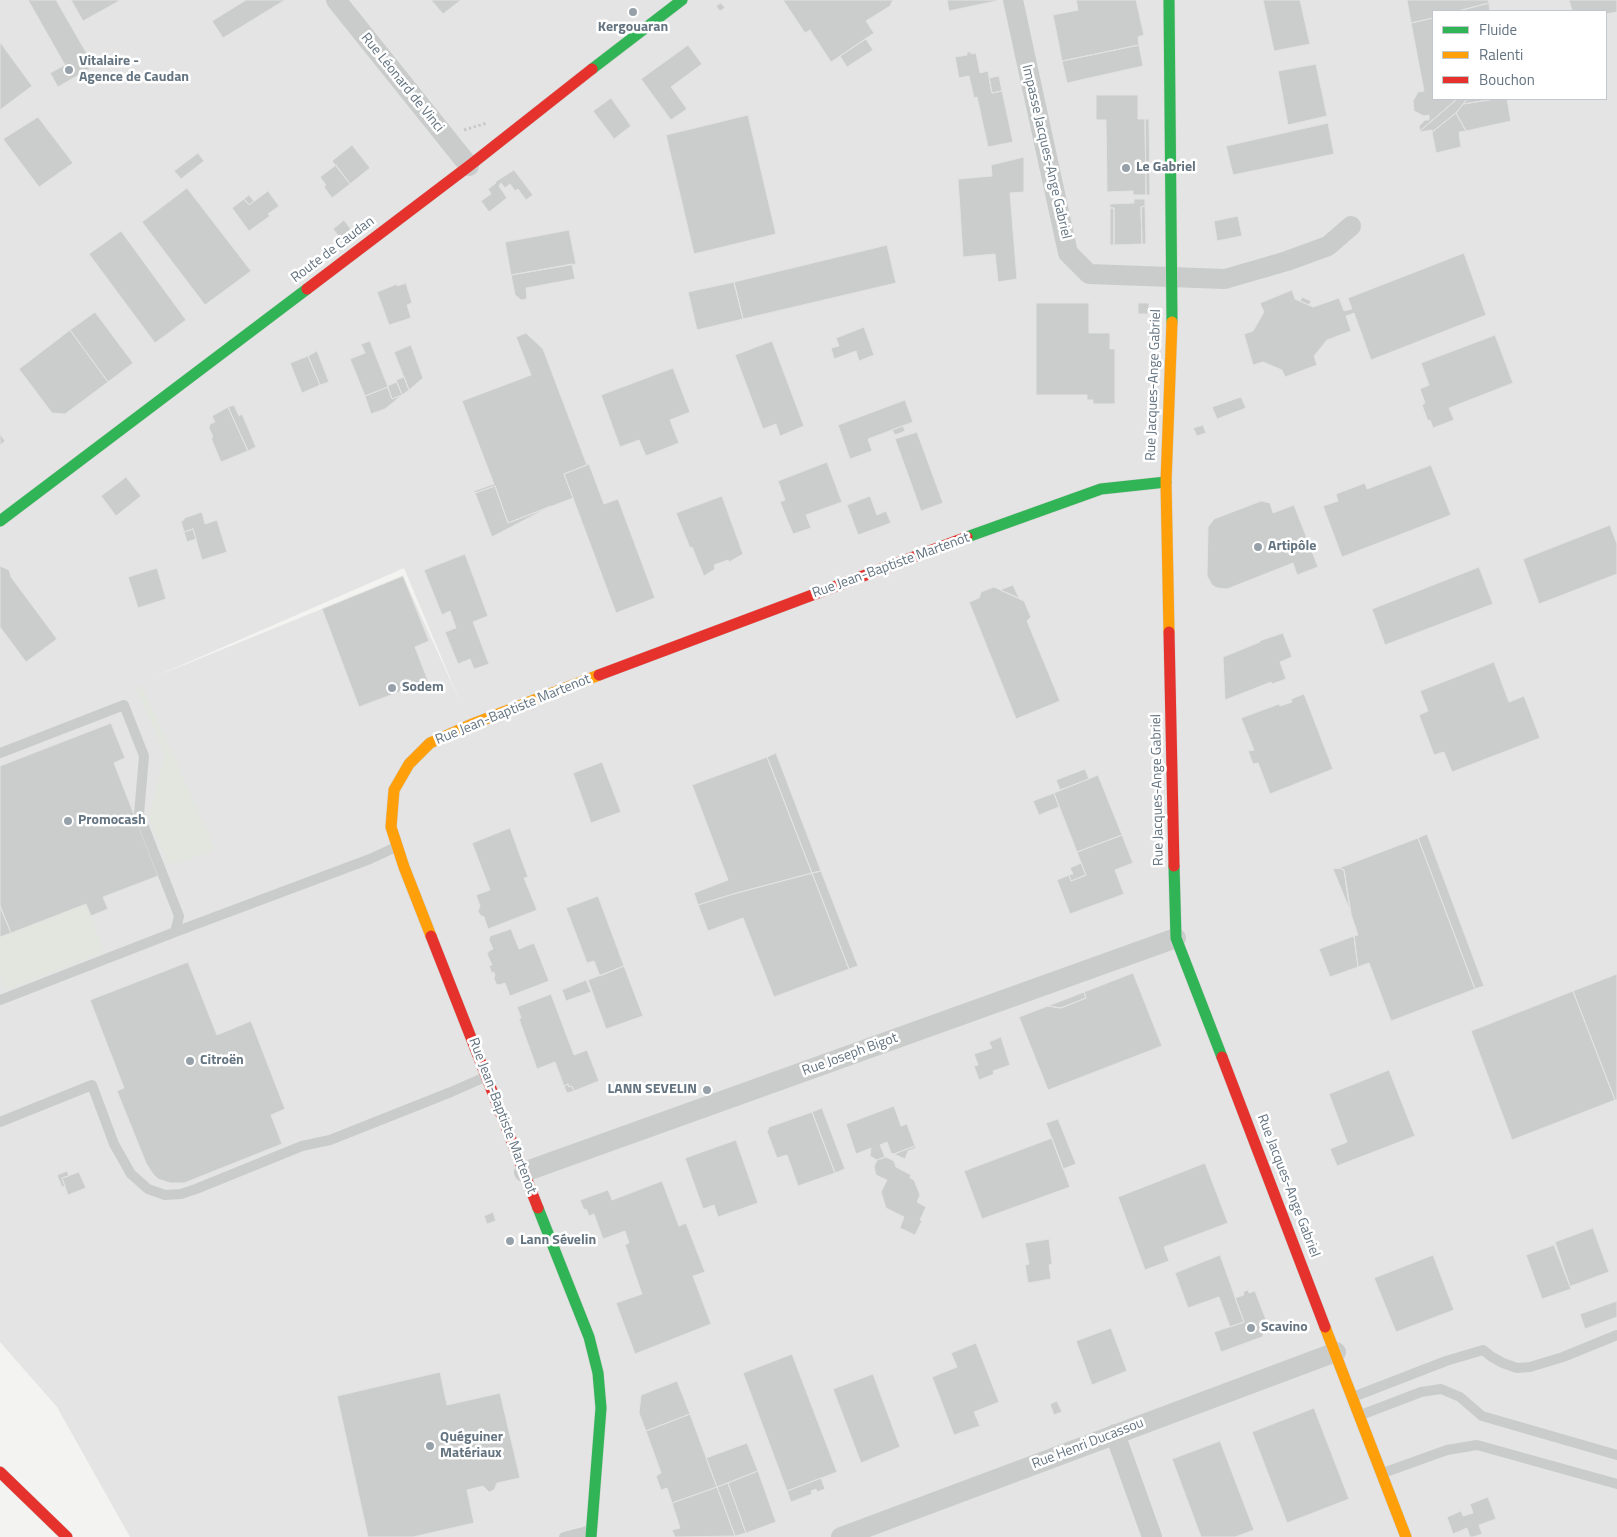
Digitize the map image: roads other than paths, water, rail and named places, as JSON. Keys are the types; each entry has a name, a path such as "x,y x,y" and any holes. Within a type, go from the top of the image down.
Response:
{"street":[{"name":"Rue Léonard de Vinci","path":"336,0 469,166"},
{"name":"Route de Caudan","path":"0,521 469,166 682,0"},
{"name":"Impasse Jacques-Ange Gabriel","path":"1013,0 1068,253 1089,274 1225,279 1287,261 1328,246 1351,226"},
{"name":"Rue Jacques-Ange Gabriel","path":"1169,0 1172,311 1166,482 1176,938 1406,1537"},
{"name":"Rue Jean-Baptiste Martenot","path":"592,1534 601,1408 598,1373 589,1337 404,867 391,827 394,790 410,764 430,743 470,725 958,540 1092,492 1101,489 1166,482"},
{"name":"Rue Joseph Bigot","path":"524,1172 1176,938"},
{"name":"Rue Henri Ducassou","path":"841,1537 1336,1352"},
{"path":"1115,1434 1152,1537"},
{"path":"0,1472 66,1537"},
{"path":"0,1487 52,1537"}],"lane":[{"path":"0,753 124,705 144,756 139,814 179,916 175,932"},
{"path":"0,1000 370,859 398,846"},
{"path":"0,1122 92,1085 114,1144 131,1174 148,1189 165,1195 181,1194 302,1146 330,1140 451,1092 486,1076"},
{"path":"1353,1397 1446,1361 1483,1350 1492,1357 1517,1368 1530,1367 1563,1357 1617,1335"},
{"path":"1360,1416 1420,1392 1441,1389 1460,1397 1482,1416 1617,1455"},
{"path":"1382,1474 1446,1450 1477,1445 1617,1484"},
{"path":"564,1537 592,1534"}],"place":[{"name":"Kergouaran","path":"633,12"},
{"name":"Vitalaire - Agence de Caudan","path":"69,70"},
{"name":"Le Gabriel","path":"1126,168"},
{"name":"Artipôle","path":"1258,547"},
{"name":"Sodem","path":"392,688"},
{"name":"Promocash","path":"68,821"},
{"name":"Citroën","path":"190,1061"},
{"name":"LANN SEVELIN","path":"707,1090"},
{"name":"Lann Sévelin","path":"510,1241"},
{"name":"Scavino","path":"1251,1328"},
{"name":"Quéguiner Matériaux","path":"430,1446"}]}
